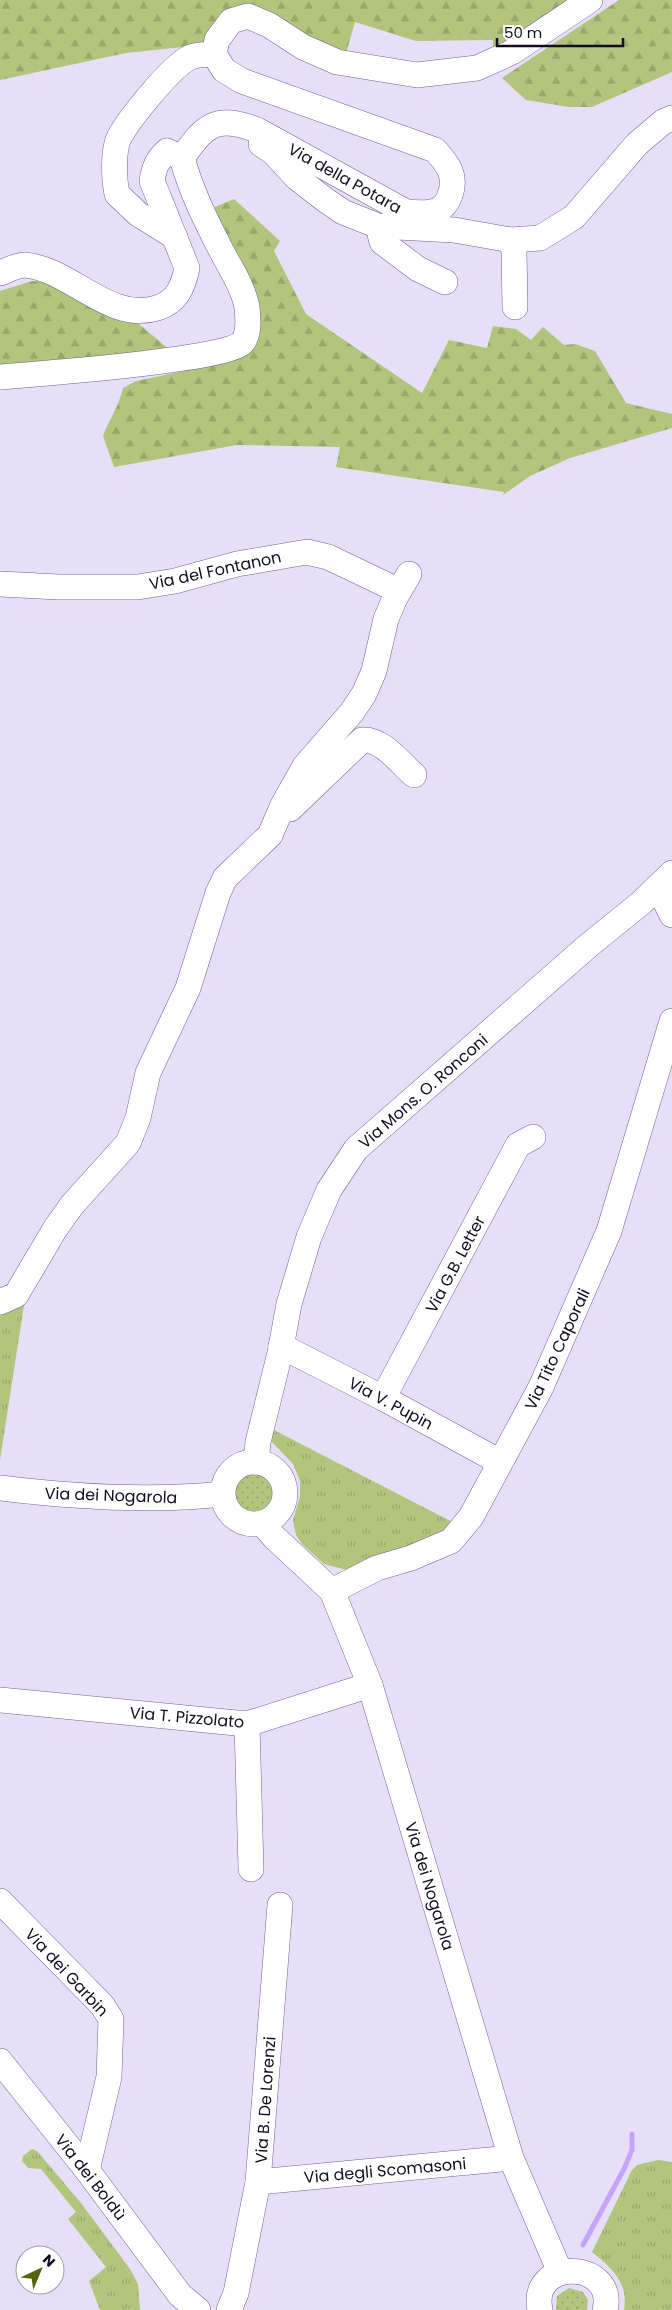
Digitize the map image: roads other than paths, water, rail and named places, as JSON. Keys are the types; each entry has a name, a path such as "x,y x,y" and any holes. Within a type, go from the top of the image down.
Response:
{"street":[{"path":"175,237 138,214 117,194 115,170 118,142 130,120 173,71 191,57 214,54 218,40 231,21 248,16 269,25 303,46 337,62 417,75 477,68 512,52 590,0"},
{"name":"Via della Potara","path":"209,126 240,123 257,130 406,212 426,213 438,210 448,201 454,182 448,164 435,150 242,81 224,70 214,54"},
{"path":"182,158 209,126 238,133 259,143 273,152 297,178 324,199 343,212 378,226 454,230 511,240 540,238 574,217 637,144 663,122 672,118"},
{"path":"0,273 20,266 32,266 48,271 112,304 133,311 152,310 165,306 172,301 183,283 187,268 152,181 154,168 158,160 167,151 182,158 200,210 240,287 246,305 248,330 242,343 225,352 155,362 0,377"},
{"path":"378,226 382,242 418,269 445,282"},
{"path":"511,240 514,251 515,307"},
{"name":"Via del Fontanon","path":"0,584 59,588 138,587 175,581 237,564 307,552 401,581 386,619 374,672 364,694 352,712 305,766 284,804 276,824"},
{"path":"0,1302 16,1295 55,1229 72,1205 128,1143 138,1118 148,1073 188,988 218,893 225,878 252,855 270,835 276,824 362,740 369,739 379,743 414,775"},
{"path":"665,880 672,915"},
{"name":"Via Mons. O. Ronconi","path":"256,1462 258,1442 289,1304 309,1237 329,1190 356,1150 665,880"},
{"name":"Via Tito Caporali","path":"332,1591 377,1568 411,1558 451,1541 471,1517 541,1387 609,1231 672,1021"},
{"name":"Via G.B. Letter","path":"383,1398 518,1145 533,1137"},
{"name":"Via V. Pupin","path":"281,1346 383,1398 500,1462"},
{"path":"248,1462 256,1462 267,1465 276,1471 282,1480 285,1490 284,1501 280,1511 263,1524 253,1525 235,1519 228,1512 222,1494 226,1477 232,1470 248,1462"},
{"name":"Via dei Nogarola","path":"0,1488 60,1495 184,1498 222,1494"},
{"name":"Via dei Nogarola","path":"263,1524 274,1537 332,1591 370,1685 511,2158 560,2272"},
{"name":"Via T. Pizzolato","path":"0,1700 247,1724 370,1685"},
{"path":"247,1724 252,1869"},
{"name":"Via dei Garbin","path":"0,1902 102,2005 111,2019 109,2077 87,2170"},
{"name":"Via B. De Lorenzi","path":"216,2310 233,2301 258,2182 280,1905"},
{"name":"Via dei Boldù","path":"0,2061 87,2170 186,2305"},
{"name":"Via degli Scomasoni","path":"258,2182 511,2158"},
{"path":"540,2310 540,2295 544,2286 560,2272 576,2271 592,2276 600,2285 605,2295 605,2310"}],"waterway":[{"path":"583,2245 624,2169 632,2150 632,2134"}]}
